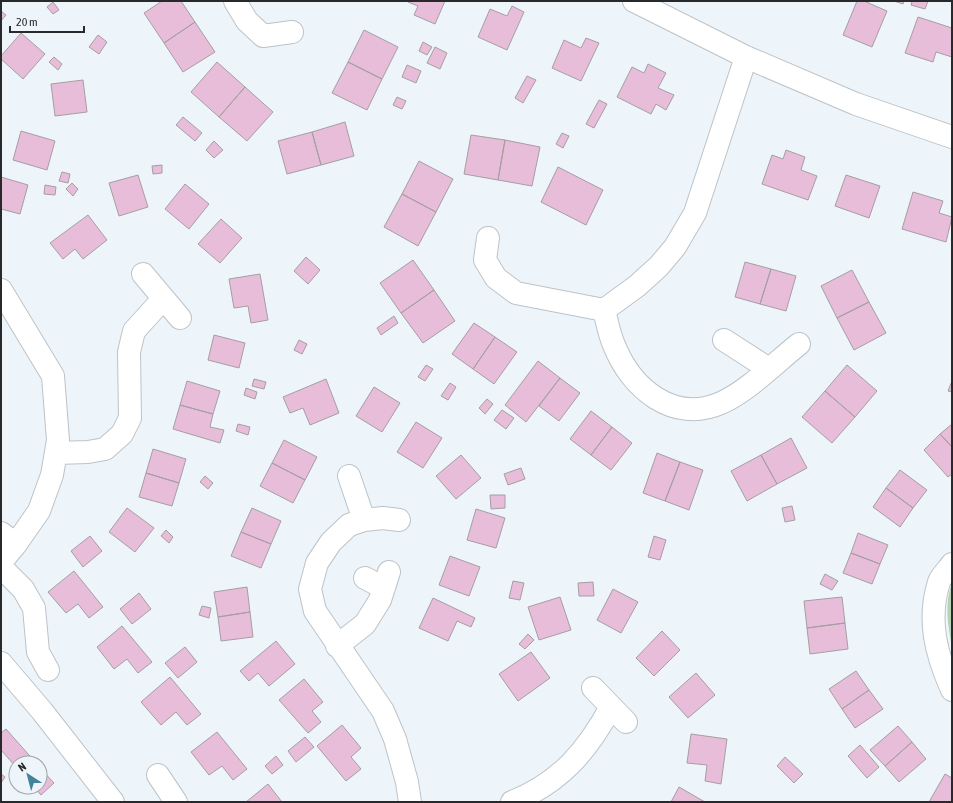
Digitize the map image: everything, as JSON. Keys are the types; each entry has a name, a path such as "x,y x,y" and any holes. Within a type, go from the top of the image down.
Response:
{"street":[{"path":"235,1 247,21 264,36 292,32"},
{"path":"634,1 746,57 856,104 952,137"},
{"path":"488,238 486,260 496,278 516,294 604,310 637,286 659,266 675,247 695,213 746,57"},
{"path":"143,274 180,318"},
{"path":"1,290 53,376 58,440 52,475 39,511 8,539 1,562"},
{"path":"56,453 88,452 105,449 122,434 130,418 129,352 134,330 163,298"},
{"path":"604,310 614,345 630,374 656,399 677,409 701,410 721,403 738,393 799,344"},
{"path":"724,340 769,368"},
{"path":"349,476 364,520"},
{"path":"399,520 383,518 364,520 349,525 331,542 316,563 310,590 315,611 337,646 384,712 395,739 407,782 410,802"},
{"path":"952,564 939,580 932,623 940,664 952,690"},
{"path":"1,567 24,589 34,608 38,652 48,670"},
{"path":"337,646 366,624 380,600 387,580 365,578"},
{"path":"1,663 42,711 113,802"},
{"path":"515,801 531,794 558,776 580,755 597,732 618,714 593,688"},
{"path":"158,775 176,802"}],"green space":[{"path":"952,583 952,647 947,607"}],"building":[{"path":"162,1 181,1 195,22 164,43 144,13"},
{"path":"445,1 435,24 414,15 418,6 408,2"},
{"path":"857,1 864,1 887,11 872,47 843,35"},
{"path":"894,1 904,1 903,4"},
{"path":"912,1 928,1 925,9 911,5"},
{"path":"53,2 59,10 53,14 47,7"},
{"path":"512,6 524,12 507,50 478,37 490,9 507,16"},
{"path":"1,11 6,15 1,21"},
{"path":"918,17 952,28 952,57 936,52 933,62 905,53"},
{"path":"195,22 215,52 183,72 164,43"},
{"path":"364,30 398,47 382,79 348,62"},
{"path":"21,33 45,54 23,79 1,59 1,56"},
{"path":"98,35 107,42 99,54 89,47"},
{"path":"586,38 599,43 581,81 552,68 564,40 581,48"},
{"path":"423,42 432,47 427,55 419,51"},
{"path":"435,47 447,53 440,69 427,63"},
{"path":"54,57 62,64 58,70 49,62"},
{"path":"217,62 245,87 219,117 191,92"},
{"path":"348,62 382,79 367,110 332,93"},
{"path":"648,64 666,73 658,88 674,95 666,110 656,104 651,114 617,97 632,67 644,73"},
{"path":"407,65 421,71 416,83 402,77"},
{"path":"527,76 536,80 523,103 515,98"},
{"path":"83,80 87,112 55,116 51,84"},
{"path":"245,87 273,112 247,141 219,117"},
{"path":"397,97 406,101 402,109 393,105"},
{"path":"599,100 607,104 594,128 586,124"},
{"path":"183,117 202,133 195,141 176,125"},
{"path":"345,122 354,156 321,165 312,132"},
{"path":"21,131 55,141 47,170 13,160"},
{"path":"312,132 321,165 287,174 278,141"},
{"path":"562,133 569,136 563,148 556,144"},
{"path":"471,135 505,140 498,180 464,174"},
{"path":"505,140 540,147 532,186 498,180"},
{"path":"214,141 223,150 214,158 206,150"},
{"path":"786,150 805,157 801,170 817,176 808,200 762,184 772,155 783,159"},
{"path":"419,161 453,179 436,212 402,194"},
{"path":"162,165 162,173 153,174 152,166"},
{"path":"558,167 603,190 586,225 541,202"},
{"path":"62,172 70,174 68,183 59,181"},
{"path":"138,175 148,207 119,216 109,183"},
{"path":"846,175 880,186 869,218 835,206"},
{"path":"1,177 28,185 20,214 1,209"},
{"path":"72,183 78,189 73,196 66,189"},
{"path":"185,184 209,204 189,229 165,209"},
{"path":"45,185 56,187 55,195 44,194"},
{"path":"913,192 943,201 939,213 952,217 946,242 902,229"},
{"path":"402,194 436,212 418,246 384,227"},
{"path":"88,215 107,240 83,259 75,249 63,259 50,243"},
{"path":"221,219 242,238 220,263 198,244"},
{"path":"306,257 320,270 308,284 294,271"},
{"path":"413,260 434,290 401,313 380,283"},
{"path":"745,262 771,269 760,304 735,297"},
{"path":"771,269 796,276 786,311 760,304"},
{"path":"852,270 869,302 837,318 821,286"},
{"path":"260,274 268,320 251,323 248,306 234,308 229,279"},
{"path":"434,290 455,321 423,343 401,313"},
{"path":"869,302 886,333 854,350 837,318"},
{"path":"394,316 398,323 381,335 377,328"},
{"path":"474,323 495,337 473,369 452,354"},
{"path":"214,335 245,343 239,368 208,360"},
{"path":"495,337 517,352 494,384 473,369"},
{"path":"299,340 307,344 302,354 294,350"},
{"path":"538,361 560,378 526,422 505,405"},
{"path":"426,365 433,369 425,381 418,377"},
{"path":"847,365 877,391 855,417 825,391"},
{"path":"560,378 580,393 559,421 539,406"},
{"path":"254,379 266,382 264,389 252,386"},
{"path":"326,379 339,413 310,425 303,408 290,413 283,397"},
{"path":"187,381 220,391 213,414 180,405"},
{"path":"952,381 952,392 948,391"},
{"path":"450,383 456,387 448,400 441,396"},
{"path":"374,387 400,403 382,432 356,416"},
{"path":"246,388 257,392 255,399 244,395"},
{"path":"825,391 855,417 832,443 802,417"},
{"path":"487,399 493,404 485,414 479,408"},
{"path":"180,405 213,414 210,427 224,430 220,443 173,429"},
{"path":"502,410 514,418 506,429 494,420"},
{"path":"591,411 612,427 591,455 570,439"},
{"path":"416,422 442,438 423,468 397,452"},
{"path":"238,424 250,427 248,435 236,431"},
{"path":"952,424 952,447 940,434"},
{"path":"612,427 632,443 611,470 591,455"},
{"path":"940,434 952,447 952,474 948,477 924,450"},
{"path":"791,438 807,468 777,484 761,455"},
{"path":"284,440 317,457 305,480 272,463"},
{"path":"153,449 186,459 179,483 146,473"},
{"path":"657,453 680,462 665,501 643,493"},
{"path":"461,455 481,478 456,499 436,476"},
{"path":"761,455 777,484 747,501 731,471"},
{"path":"680,462 703,470 689,510 665,501"},
{"path":"272,463 305,480 293,503 260,486"},
{"path":"521,468 525,479 508,485 504,474"},
{"path":"900,470 927,490 913,508 886,488"},
{"path":"146,473 179,483 172,506 139,497"},
{"path":"205,476 213,483 208,489 200,482"},
{"path":"886,488 913,508 900,527 873,507"},
{"path":"490,495 505,495 505,508 491,509"},
{"path":"792,506 795,520 785,522 782,508"},
{"path":"127,508 154,528 135,552 109,532"},
{"path":"252,508 281,521 271,544 241,532"},
{"path":"476,509 505,518 496,548 467,540"},
{"path":"166,530 173,537 169,543 161,536"},
{"path":"241,532 271,544 261,568 231,556"},
{"path":"858,533 888,545 880,564 851,553"},
{"path":"90,536 102,551 83,567 71,551"},
{"path":"654,536 666,540 660,560 648,557"},
{"path":"851,553 880,564 872,584 843,573"},
{"path":"450,556 480,567 469,596 439,585"},
{"path":"74,571 103,607 89,618 78,604 66,613 48,592"},
{"path":"825,574 838,581 832,590 820,584"},
{"path":"513,581 524,583 520,600 509,598"},
{"path":"593,582 594,596 579,596 578,583"},
{"path":"247,587 250,612 218,617 214,592"},
{"path":"613,589 638,602 621,633 597,620"},
{"path":"139,593 151,609 132,624 120,609"},
{"path":"560,597 571,630 539,640 528,607"},
{"path":"842,597 845,623 807,628 804,601"},
{"path":"433,598 475,618 471,627 457,621 448,641 419,628"},
{"path":"202,606 211,608 209,618 199,615"},
{"path":"250,612 253,637 221,641 218,617"},
{"path":"845,623 848,649 810,654 807,628"},
{"path":"122,626 152,662 138,673 127,659 114,669 97,647"},
{"path":"662,631 680,650 654,676 636,658"},
{"path":"528,634 534,640 525,649 519,644"},
{"path":"276,641 295,664 269,686 258,673 249,681 240,671"},
{"path":"185,647 197,662 178,678 165,663"},
{"path":"531,652 550,678 518,701 499,674"},
{"path":"856,671 869,690 842,709 829,689"},
{"path":"696,673 715,695 688,718 669,697"},
{"path":"170,677 201,714 187,725 176,712 161,725 141,702"},
{"path":"304,679 323,702 312,711 321,722 308,733 279,700"},
{"path":"869,690 883,709 855,728 842,709"},
{"path":"342,725 361,748 351,757 361,769 346,781 317,746"},
{"path":"898,726 912,742 885,766 870,750"},
{"path":"6,729 29,755 8,755 8,758 1,750 1,733"},
{"path":"217,732 247,769 233,780 222,766 209,775 191,752"},
{"path":"691,734 727,739 721,784 705,781 707,765 687,763"},
{"path":"305,737 314,747 296,762 288,751"},
{"path":"912,742 926,759 899,782 885,766"},
{"path":"860,745 879,767 867,778 848,756"},
{"path":"276,756 283,765 272,774 265,766"},
{"path":"785,757 803,774 794,783 777,766"},
{"path":"1,774 5,777 1,783"},
{"path":"945,774 952,778 952,802 929,802"},
{"path":"48,777 54,783 48,789"},
{"path":"268,784 282,802 246,802"},
{"path":"679,787 705,802 671,802"}]}
